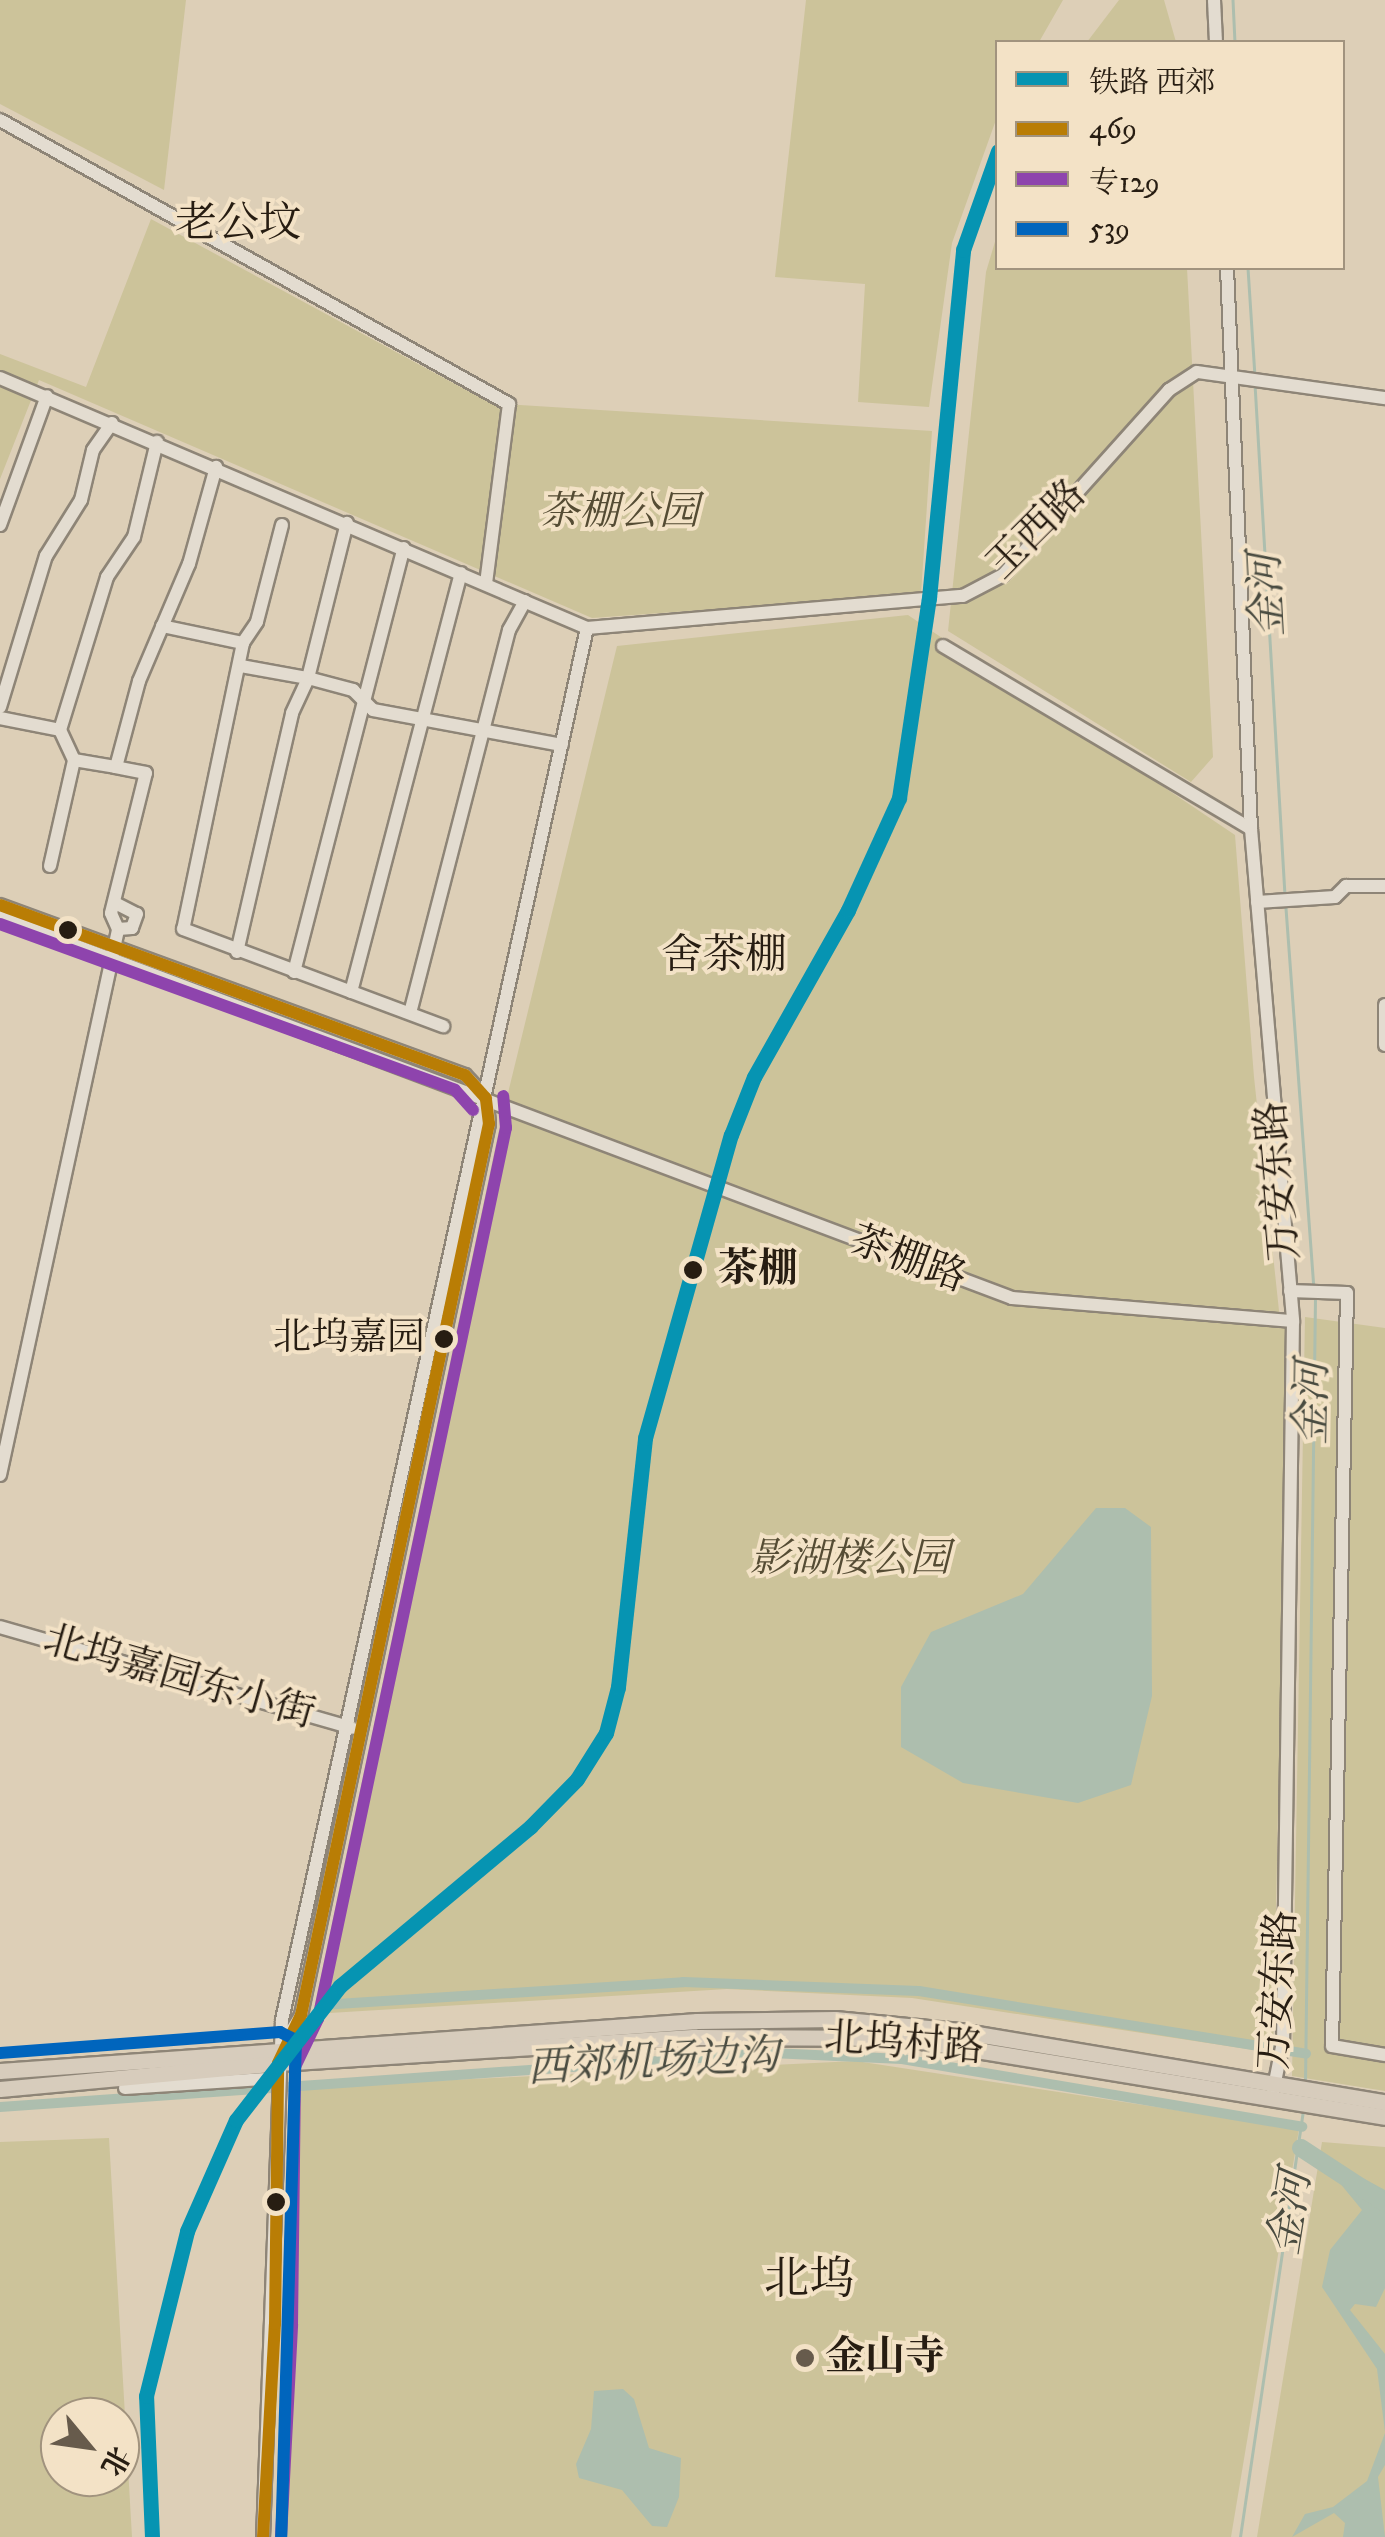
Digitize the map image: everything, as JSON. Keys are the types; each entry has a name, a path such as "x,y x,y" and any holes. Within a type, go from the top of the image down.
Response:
{"main road":[{"name":"北坞村路","path":"0,2089 696,2020 836,2019 942,2028 1293,2093 1385,2117"},
{"name":"北坞村路","path":"0,2071 279,2064"},
{"path":"105,2079 125,2088"},
{"name":"北坞村路","path":"1316,2098 1385,2102"}],"street":[{"path":"1214,0 1216,40"},
{"path":"0,120 509,404 486,584"},
{"name":"万安东路","path":"1226,270 1238,374 1251,829 1293,1321 1283,2042 1274,2090"},
{"name":"玉西路","path":"588,628 963,596 1003,575 1169,390 1197,372 1238,374 1385,398"},
{"path":"0,378 588,628 486,1098 489,1124 353,1728 301,2015 279,2064 263,2537"},
{"path":"0,525 46,396"},
{"path":"0,707 46,556 80,500 93,450 112,424"},
{"path":"50,866 74,760 60,730 108,577 134,537 157,442"},
{"path":"116,767 162,626 189,564 216,467"},
{"path":"237,952 292,713 308,678 347,523"},
{"path":"282,525 258,622 244,643 182,918 183,929 443,1026"},
{"path":"294,972 404,548"},
{"path":"351,992 460,573"},
{"path":"410,1013 509,630 525,601"},
{"path":"162,626 244,643"},
{"path":"943,646 1251,829"},
{"path":"241,666 354,690 373,710 483,734 562,745"},
{"path":"0,718 60,730"},
{"path":"74,760 146,774 110,920 118,930"},
{"path":"1257,902 1335,897 1346,886 1385,886"},
{"path":"117,904 138,914 132,928 118,930"},
{"name":"茶棚路","path":"0,905 113,953"},
{"name":"茶棚路","path":"0,918 465,1075 486,1098 1012,1298 1293,1321"},
{"path":"0,1476 118,930"},
{"path":"1385,1005 1385,1045"},
{"path":"1290,1291 1347,1293 1332,2046 1385,2055"},
{"name":"北坞嘉园东小街","path":"0,1627 353,1728"},
{"name":"北坞村路","path":"125,2088 279,2064"}],"green space":[{"path":"0,0 186,0 164,190 0,104"},
{"path":"806,0 1063,0 1040,40 995,40 995,123 952,243 929,407 858,402 865,284 775,277"},
{"path":"1119,0 1164,0 1175,40 1089,40"},
{"name":"茶棚公园","path":"151,219 490,403 932,431 921,594 592,618 39,380 0,479 0,354 86,387"},
{"path":"995,242 995,270 1187,270 1213,757 1191,782 948,631 986,272"},
{"name":"影湖楼公园","path":"908,615 1235,835 1254,1077 1280,1320 1288,1327 1273,2053 912,1998 727,1989 313,2014 499,1130 617,646"},
{"path":"1305,1317 1385,1328 1385,2091 1292,2076"},
{"path":"856,2061 1299,2129 1231,2537 277,2537 301,2087"},
{"path":"109,2138 124,2397 40,2397 40,2497 130,2497 132,2537 0,2537 0,2142"},
{"path":"1322,2142 1385,2147 1385,2537 1257,2537"}],"shaded area":[{"path":"1096,1508 1125,1508 1151,1527 1152,1696 1131,1785 1078,1803 963,1783 901,1747 901,1687 931,1632 1023,1594"},
{"path":"1337,2164 1385,2190 1385,2288 1376,2307 1355,2304 1350,2310 1385,2354 1385,2432 1377,2369 1322,2287 1330,2250 1362,2210 1334,2176"},
{"path":"623,2389 634,2399 649,2448 681,2458 679,2497 667,2527 652,2526 622,2490 579,2478 576,2464 591,2429 594,2391"},
{"path":"1385,2433 1385,2465 1378,2477 1385,2537 1343,2537 1345,2523 1334,2513 1292,2537 1305,2514 1333,2507 1367,2481"}],"waterway":[{"name":"金河","path":"1233,0 1235,40"},
{"name":"金河","path":"1248,270 1255,376"},
{"name":"金河","path":"1255,384 1285,895"},
{"name":"金河","path":"1286,908 1314,1289"},
{"name":"金河","path":"1305,2083 1315,1297"},
{"path":"321,2005 683,1982 919,1991 1306,2054"},
{"name":"西郊机场边沟","path":"0,2107 771,2053 902,2059 1302,2127"},
{"name":"金河","path":"1240,2537 1303,2111"},
{"path":"1301,2148 1385,2203"}],"rail line":[{"name":"西郊","path":"152,2537 146,2396 187,2231 236,2120 340,1986 530,1827 577,1779 606,1733 618,1687 645,1438 731,1135 754,1077 848,910 899,798 929,598 963,250 995,159"}],"transit line":[{"name":"469","path":"0,905 465,1075 486,1098"},
{"name":"专129","path":"0,924 455,1090 473,1110"},
{"name":"专129","path":"281,2537 292,2324 295,2067 318,2019 506,1128 503,1096"},
{"name":"469","path":"263,2537 275,2324 278,2063 301,2015 489,1124 486,1098"},
{"name":"539","path":"0,2053 280,2032 296,2040 281,2537"}],"place":[{"name":"茶棚","path":"693,1270"},
{"name":"北坞嘉园","path":"444,1339"},
{"name":"金山寺","path":"805,2358"}],"district":[{"name":"老公坟","path":"238,224"},
{"name":"舍茶棚","path":"724,956"},
{"name":"北坞","path":"809,2281"}]}
